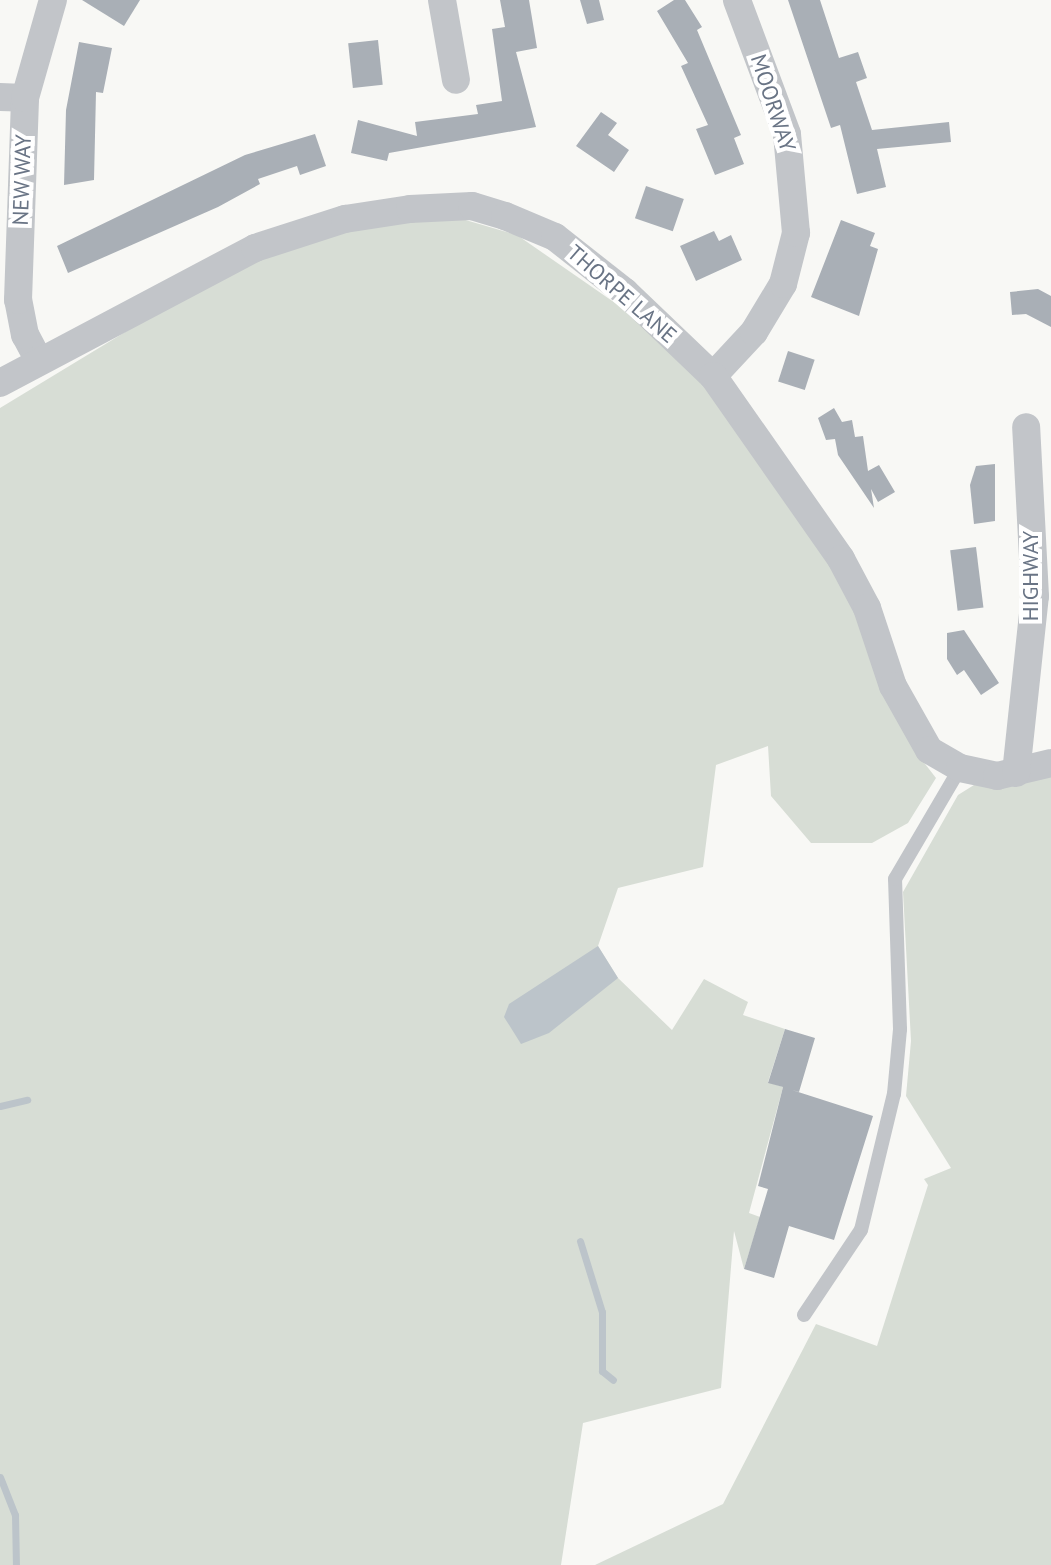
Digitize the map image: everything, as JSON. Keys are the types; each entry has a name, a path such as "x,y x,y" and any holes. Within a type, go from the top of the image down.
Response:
{"street":[{"name":"NEW WAY","path":"38,359 18,300 13,98 53,0"},
{"path":"442,0 456,80"},
{"name":"MOORWAY","path":"713,376 754,332 783,284 796,233 787,134 737,0"},
{"name":"THORPE LANE","path":"0,383 38,359 255,248 345,219 472,206 555,237 625,292 713,376 841,559 867,608 913,727 929,750 960,768 1016,773 1051,763"},
{"name":"HIGHWAY","path":"1016,773 1035,596 1026,427"}],"lane":[{"path":"804,1315 861,1230 894,1094 900,1029 895,879 960,768"}],"shaded area":[{"path":"445,214 517,235 631,314 706,384 827,536 915,751 936,778 908,823 872,843 811,843 771,796 768,746 716,765 703,867 618,888 598,946 618,978 672,1030 704,979 748,1002 743,1015 785,1029 768,1082 783,1087 749,1213 760,1217 744,1269 734,1231 721,1388 583,1423 561,1565 0,1565 0,408 244,260 337,231"},
{"path":"1051,773 1051,1565 595,1565 723,1504 816,1324 877,1346 928,1185 924,1179 951,1168 906,1096 911,1041 903,892 958,795 974,785"},
{"path":"598,946 618,978 549,1033 521,1044 504,1017 509,1004"}],"building":[{"path":"82,0 140,0 124,26"},
{"path":"500,0 529,0 537,48 516,52 536,127 389,153 387,161 351,153 358,120 417,136 415,122 478,114 476,105 502,101 492,29 505,27"},
{"path":"580,0 599,0 604,20 587,24"},
{"path":"674,0 685,0 702,27 697,30 741,135 734,138 744,164 715,175 696,129 708,125 681,66 688,63 657,11"},
{"path":"788,0 820,0 839,58 858,52 867,78 856,82 872,130 949,122 951,142 877,149 886,187 857,194 840,125 831,128"},
{"path":"378,40 383,85 353,88 348,43"},
{"path":"79,42 112,48 103,93 96,92 94,180 64,185 66,110"},
{"path":"601,112 617,123 608,135 629,150 614,172 576,146"},
{"path":"315,134 326,166 300,175 297,166 258,179 260,184 218,207 68,273 57,246 245,155"},
{"path":"646,186 684,199 673,231 635,218"},
{"path":"841,220 875,233 870,246 878,249 859,316 811,297"},
{"path":"714,231 719,241 731,235 742,260 696,281 680,246"},
{"path":"1038,289 1051,296 1051,327 1026,314 1012,315 1010,292"},
{"path":"788,351 815,360 805,390 778,381"},
{"path":"834,408 842,422 852,420 855,437 863,436 868,471 879,465 895,492 878,502 871,489 874,508 838,455 835,439 826,440 818,418"},
{"path":"995,464 995,521 974,524 970,485 976,466"},
{"path":"976,547 983,608 958,611 950,550"},
{"path":"964,630 999,683 981,695 964,670 957,675 947,659 947,633"},
{"path":"785,1029 815,1038 799,1092 792,1090 873,1116 834,1240 789,1226 774,1278 744,1269 768,1189 758,1186 783,1087 768,1083"}],"waterway":[{"path":"0,1106 27,1100"},
{"path":"580,1241 602,1312 602,1371 613,1380"},
{"path":"0,1477 15,1515 16,1565"}]}
